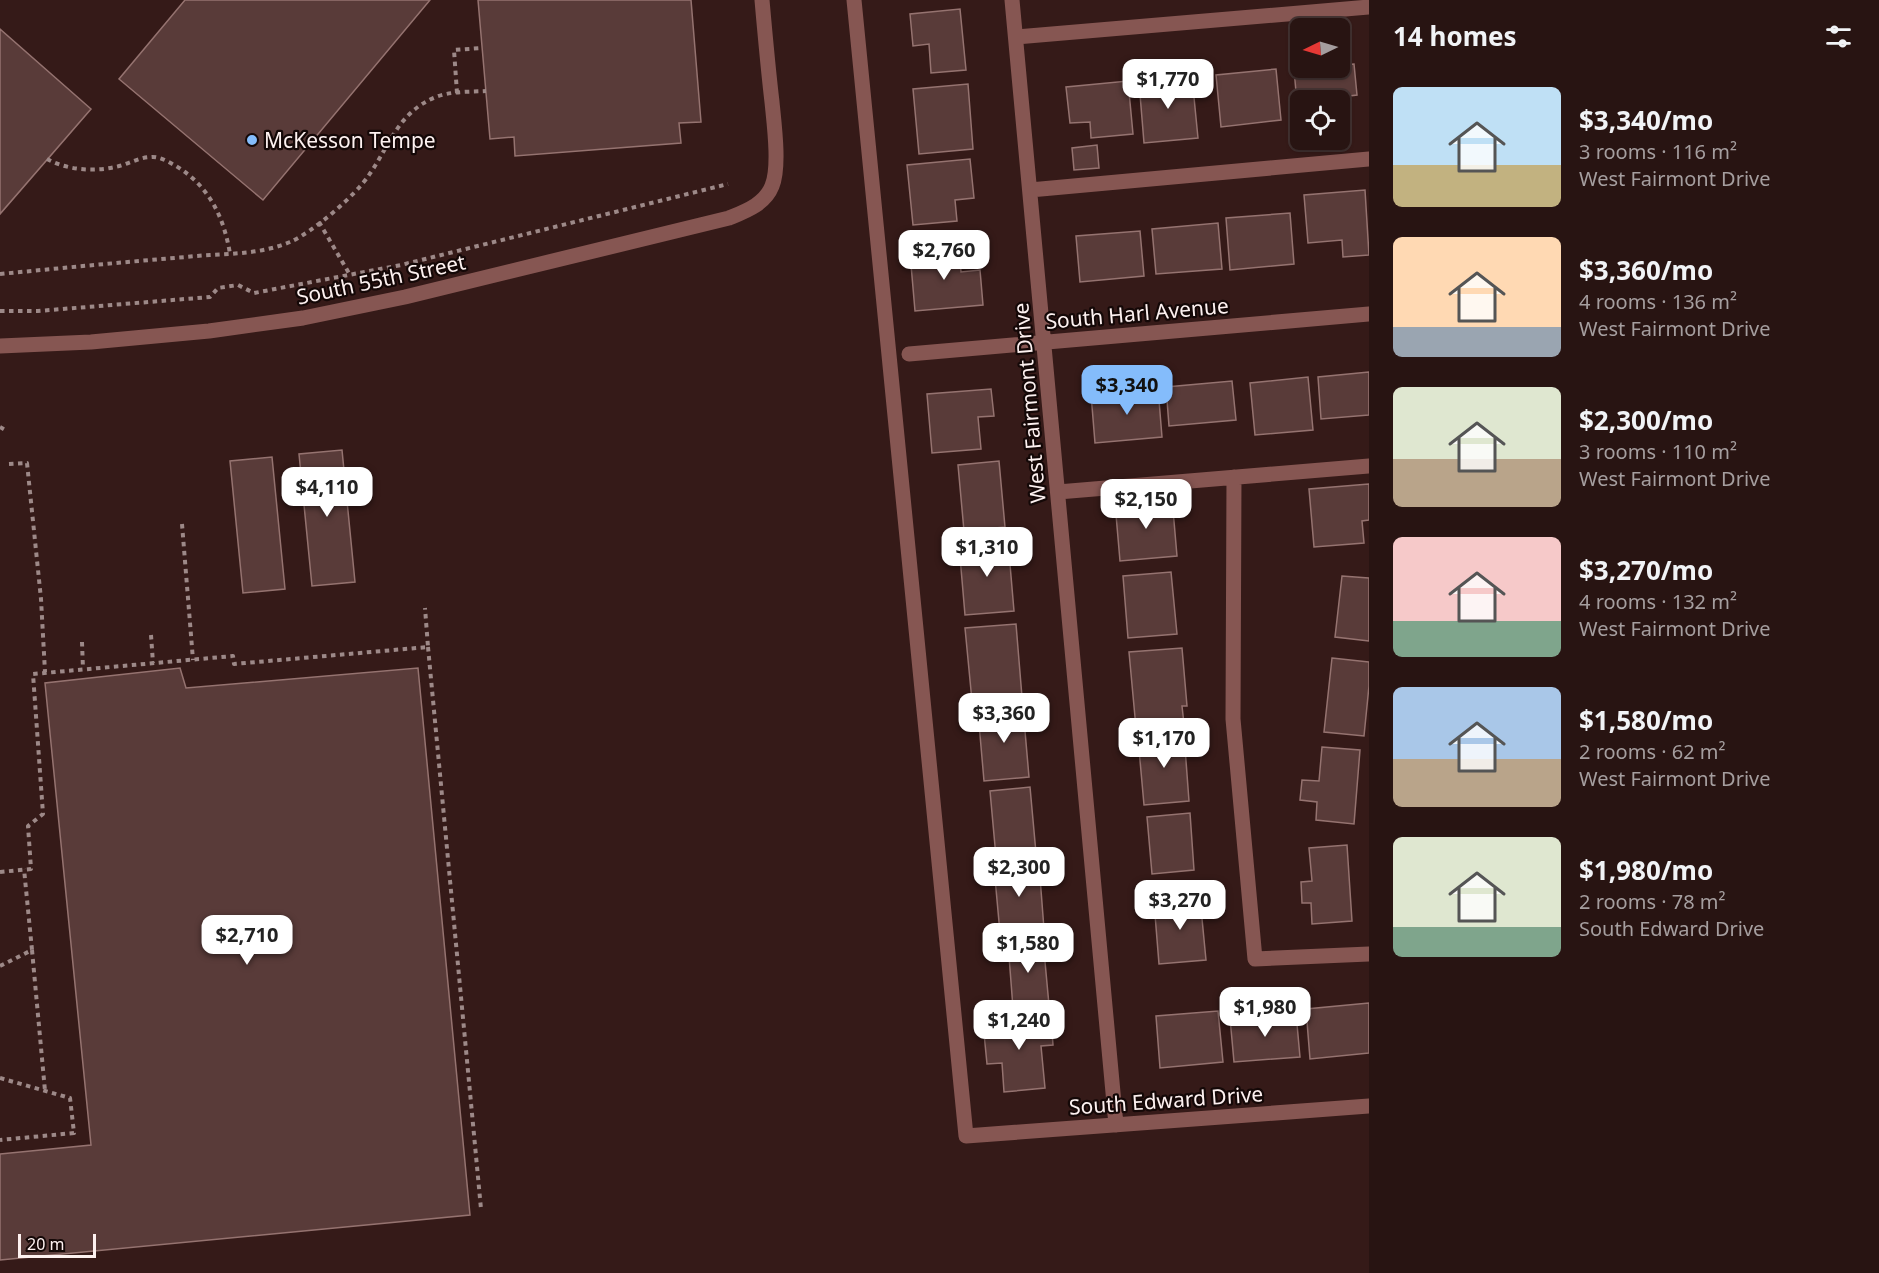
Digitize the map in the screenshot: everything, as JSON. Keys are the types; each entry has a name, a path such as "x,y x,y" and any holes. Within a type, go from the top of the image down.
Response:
{"street":[{"name":"South 55th Street","path":"0,346 91,342 209,331 303,318 405,297 729,218 762,201 773,185 775,136 762,0"},
{"name":"South Edward Drive","path":"854,0 966,1136 1369,1106"},
{"name":"West Fairmont Drive","path":"1012,0 1116,1125"},
{"path":"1016,37 1369,7"},
{"path":"1030,190 1369,159"},
{"name":"South Harl Avenue","path":"909,354 1369,314"},
{"path":"1058,492 1369,466"},
{"path":"1234,477 1233,719 1255,959 1369,954"}],"path":[{"path":"457,93 454,50 482,48"},
{"path":"0,274 269,250 292,241 353,196 369,175 392,133 413,110 436,97 486,91"},
{"path":"47,159 68,168 89,170 114,167 152,156 168,161 188,173 206,190 218,211 230,254"},
{"path":"0,311 38,311 210,297 218,288 238,285 254,293 401,265 728,184"},
{"path":"319,222 350,275"},
{"path":"0,427 7,431"},
{"path":"9,464 27,463 41,599 45,672"},
{"path":"182,524 193,660"},
{"path":"425,608 481,1209"},
{"path":"151,635 153,663"},
{"path":"82,642 84,669"},
{"path":"0,872 31,869 28,826 44,814 33,674 234,656 234,664 428,647"},
{"path":"24,869 45,1091"},
{"path":"0,966 32,950"},
{"path":"0,1078 70,1098 74,1134 0,1140"}],"building":[{"name":"McKesson Tempe","path":"185,0 430,0 263,200 119,79"},
{"path":"478,0 691,0 701,122 679,123 681,143 515,156 514,137 490,139"},
{"path":"960,9 966,70 931,73 929,44 913,46 910,14"},
{"path":"0,29 91,109 0,214"},
{"path":"1350,64 1354,64 1357,95 1350,96 1350,90 1296,90 1295,78 1350,78"},
{"path":"1276,69 1281,120 1221,127 1216,75"},
{"path":"1192,77 1198,138 1144,143 1139,82"},
{"path":"1128,81 1133,134 1091,138 1090,122 1070,123 1066,87"},
{"path":"968,84 973,149 919,154 913,89"},
{"path":"1097,145 1099,168 1074,170 1072,148"},
{"path":"970,159 974,198 955,200 957,221 913,225 907,165"},
{"path":"1365,190 1369,255 1343,257 1342,240 1308,243 1304,195"},
{"path":"1290,213 1294,264 1230,270 1226,218"},
{"path":"1218,223 1222,269 1156,274 1152,229"},
{"path":"1140,231 1144,276 1080,282 1076,236"},
{"path":"959,248 961,272 980,270 983,305 915,311 910,253"},
{"path":"1369,372 1369,415 1321,419 1318,377"},
{"path":"1308,377 1313,430 1255,435 1250,383"},
{"path":"1232,381 1236,420 1169,426 1166,387"},
{"path":"1158,388 1162,437 1095,443 1091,394"},
{"path":"991,389 994,416 978,417 981,449 932,453 927,394"},
{"path":"342,450 355,582 312,586 299,454"},
{"path":"272,457 285,589 243,593 230,461"},
{"path":"999,461 1005,527 964,531 958,465"},
{"path":"1369,484 1369,520 1362,521 1364,543 1314,547 1309,489"},
{"path":"1172,498 1177,556 1120,561 1115,503"},
{"path":"1008,541 1014,611 965,615 959,545"},
{"path":"1171,572 1177,634 1128,638 1123,576"},
{"path":"1342,576 1369,578 1369,641 1335,637"},
{"path":"1016,624 1022,697 972,701 965,628"},
{"path":"1182,648 1187,706 1182,706 1184,724 1136,728 1129,652"},
{"path":"1332,658 1369,662 1364,736 1324,732"},
{"path":"180,668 186,688 418,668 470,1215 0,1260 0,1154 91,1145 45,683"},
{"path":"1023,708 1029,777 984,781 978,712"},
{"path":"1184,734 1189,801 1144,805 1138,738"},
{"path":"1322,747 1360,750 1354,824 1316,820 1317,802 1300,800 1302,780 1319,781"},
{"path":"1030,787 1036,853 996,857 990,791"},
{"path":"1190,813 1194,870 1152,874 1147,817"},
{"path":"1347,845 1352,921 1312,924 1311,903 1302,903 1301,882 1312,881 1309,848"},
{"path":"1039,864 1044,929 1000,933 994,867"},
{"path":"1200,898 1206,960 1159,964 1154,902"},
{"path":"1043,940 1049,1005 1013,1008 1008,943"},
{"path":"1369,1003 1369,1053 1310,1059 1306,1009"},
{"path":"1218,1011 1223,1062 1160,1068 1156,1016"},
{"path":"1296,1013 1300,1057 1234,1062 1230,1018"},
{"path":"1051,1017 1053,1045 1041,1046 1045,1088 1004,1092 1002,1063 987,1064 983,1023"}],"place":[{"name":"McKesson Tempe","path":"252,140"}]}
